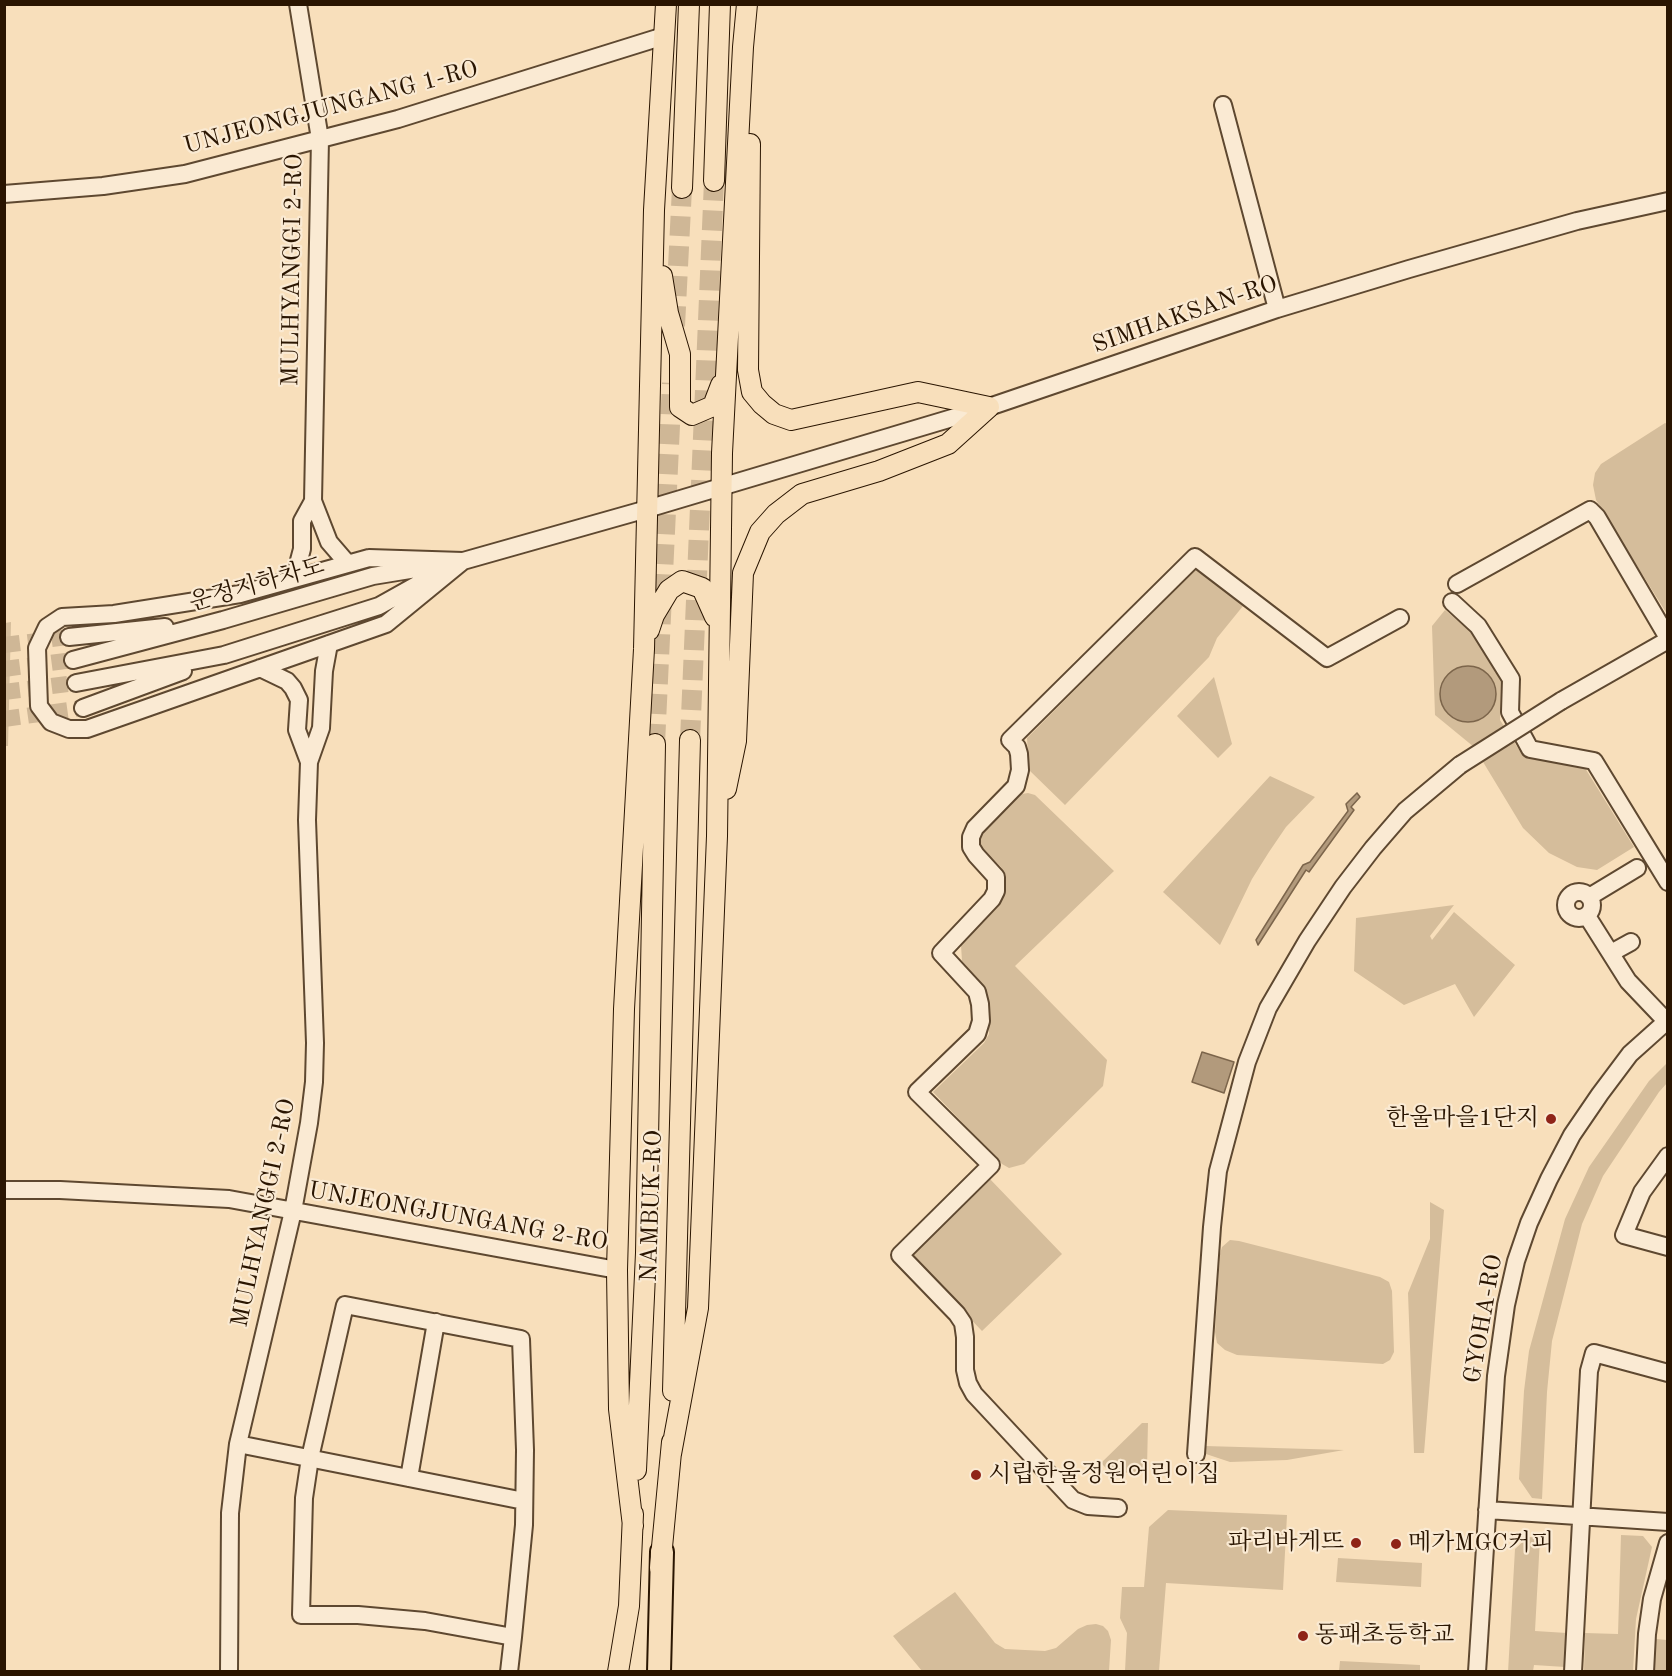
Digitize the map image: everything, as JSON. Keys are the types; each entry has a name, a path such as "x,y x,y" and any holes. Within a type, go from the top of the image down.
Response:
{"highway":[{"path":"659,1671 662,1552"}],"main road":[{"path":"633,1526 619,1409 617,1270 624,1010 644,649 654,232 666,4"},
{"path":"681,188 689,4"},
{"path":"714,181 720,4"},
{"path":"671,1454 698,1308 717,836 721,487 747,4"},
{"path":"743,47 750,128 748,369 752,392 774,414 791,420 918,392 989,407"},
{"path":"654,232 668,314 680,354 680,407 692,415 713,406 726,373"},
{"path":"717,836 736,741 743,573 760,532 776,513 802,494 879,471 948,444 989,407"},
{"path":"644,649 654,615 669,590 682,581 702,588 707,595 719,628"},
{"name":"NAMBUK-RO","path":"647,1671 654,1636 671,1454 690,740"},
{"name":"NAMBUK-RO","path":"618,1671 629,1606 646,1253 655,744"}],"street":[{"name":"MULHYANGGI 2-RO","path":"298,4 320,139 313,501"},
{"name":"UNJEONGJUNGANG 1-RO","path":"4,194 103,186 185,174 398,119 664,36"},
{"path":"1222,105 1277,309"},
{"name":"SIMHAKSAN-RO","path":"459,562 647,509 989,407 1277,309 1577,221 1668,201"},
{"path":"313,501 329,542 348,564"},
{"path":"294,579 302,549 302,521 313,501"},
{"path":"1196,1454 1218,1171 1247,1062 1268,1008 1307,941 1343,887 1405,811 1460,765 1560,701 1668,639 1597,517 1590,510 1457,584"},
{"path":"1118,1508 1088,1506 1073,1500 974,1394 965,1370 963,1323 900,1255 990,1165 917,1092 977,1034 981,1021 977,992 941,953 992,899 996,891 996,877 971,847 971,837 975,828 1016,786 1019,777 1019,754 1017,747 1010,740 1195,557 1327,658 1400,618"},
{"path":"369,558 459,562 386,624 87,729 69,729 51,722 39,706 37,648 47,627 62,617 114,615 240,594 369,558"},
{"path":"83,708 224,655 379,606 459,562"},
{"name":"운정지하차도","path":"73,660 223,620 373,576 459,562"},
{"path":"1452,602 1478,626 1510,679 1510,712 1530,749 1594,762 1668,882"},
{"path":"69,637 223,620"},
{"path":"309,762 321,728 324,671 329,644"},
{"path":"76,683 224,655"},
{"path":"260,668 287,681 293,688 298,700 297,730 309,762"},
{"name":"MULHYANGGI 2-RO","path":"229,1671 230,1513 238,1444 293,1211 314,1082 315,1032 307,820 309,762"},
{"path":"1589,897 1638,868"},
{"path":"1576,919 1593,907 1589,897 1579,892 1568,898 1566,907 1570,915 1611,953 1628,981 1667,1022"},
{"path":"1611,953 1631,942"},
{"name":"GYOHA-RO","path":"1477,1671 1496,1376 1516,1261 1529,1223 1572,1136 1630,1054 1667,1022"},
{"path":"1668,1156 1642,1192 1624,1235 1668,1247"},
{"name":"UNJEONGJUNGANG 2-RO","path":"4,1190 60,1190 229,1199 617,1270"},
{"path":"509,1671 513,1637 524,1501 521,1339 345,1305 310,1458 304,1497 301,1615 358,1615 426,1621 513,1637"},
{"path":"409,1478 436,1323"},
{"path":"1574,1671 1589,1371 1594,1353 1668,1373"},
{"path":"238,1444 524,1501"},
{"path":"1487,1510 1668,1522"},
{"path":"1644,1671 1647,1634 1662,1583 1668,1543"}],"shaded area":[{"path":"1665,423 1667,424 1667,614 1596,500 1593,485 1595,473 1601,464"},
{"path":"1197,568 1243,606 1217,638 1209,657 1065,805 1029,770 1027,738"},
{"path":"1445,610 1470,631 1501,681 1500,720 1523,756 1585,768 1634,847 1597,870 1577,867 1549,853 1523,828 1474,747 1435,715 1432,626"},
{"path":"11,622 8,746 5,746 5,623"},
{"path":"1463,666 1473,666 1488,674 1494,683 1496,694 1494,705 1488,714 1473,722 1463,722 1452,717 1445,710 1440,699 1440,689 1445,678 1452,671"},
{"path":"1214,677 1232,744 1218,758 1177,716"},
{"path":"1270,776 1315,797 1286,827 1269,852 1252,879 1220,945 1163,892"},
{"path":"1357,793 1360,797 1351,807 1354,810 1309,872 1306,870 1258,945 1256,940 1303,865 1310,862 1348,811 1346,804"},
{"path":"1022,794 1035,795 1114,871 1015,966 1107,1060 1103,1086 1024,1164 1009,1168 1002,1164 933,1092 984,1043 989,1034 988,996 985,987 962,961 961,945 997,908 1005,891 1004,874 1001,867 982,849 980,841 982,834"},
{"path":"1454,905 1430,936 1432,940 1454,912 1515,965 1474,1017 1455,984 1404,1005 1354,971 1356,918"},
{"path":"1202,1052 1234,1062 1224,1093 1192,1082"},
{"path":"1666,1064 1667,1083 1603,1176 1582,1224 1552,1341 1542,1499 1532,1498 1519,1479 1524,1391 1529,1351 1565,1219 1589,1167 1649,1081"},
{"path":"989,1178 1062,1254 982,1331 909,1255"},
{"path":"1430,1202 1444,1210 1424,1453 1414,1453 1408,1293 1430,1239"},
{"path":"1230,1240 1380,1277 1389,1282 1392,1291 1394,1352 1390,1360 1383,1364 1237,1355 1225,1350 1217,1343 1215,1332 1220,1254 1222,1247"},
{"path":"1142,1423 1148,1423 1147,1468 1141,1473 1110,1472 1101,1463"},
{"path":"1205,1446 1344,1450 1287,1460 1230,1462 1206,1454"},
{"path":"1168,1510 1287,1515 1283,1590 1166,1583 1159,1671 1125,1671 1127,1633 1120,1618 1122,1587 1144,1587 1149,1527"},
{"path":"1621,1535 1643,1536 1652,1547 1636,1619 1633,1671 1584,1671 1585,1633 1618,1634"},
{"path":"1528,1537 1540,1538 1535,1631 1567,1633 1565,1667 1534,1665 1533,1671 1508,1672 1515,1549"},
{"path":"1338,1558 1422,1563 1421,1587 1336,1582"},
{"path":"955,1592 995,1643 1005,1649 1045,1651 1056,1648 1078,1629 1087,1625 1103,1626 1108,1631 1111,1640 1109,1671 922,1671 893,1636"},
{"path":"1656,1639 1667,1640 1667,1671 1654,1671"},
{"path":"1340,1661 1420,1665 1420,1671 1339,1671"}],"tunnel":[{"path":"690,740 714,181"},
{"path":"675,326 682,188"},
{"path":"655,744 672,383"},
{"path":"4,645 69,637"},
{"path":"4,669 73,660"},
{"path":"4,692 76,683"},
{"path":"4,719 83,708"}],"place":[{"name":"한울마을1단지","path":"1551,1119"},
{"name":"시립한울정원어린이집","path":"976,1475"},
{"name":"파리바게뜨","path":"1356,1543"},
{"name":"메가MGC커피","path":"1396,1544"},
{"name":"동패초등학교","path":"1303,1636"}]}
